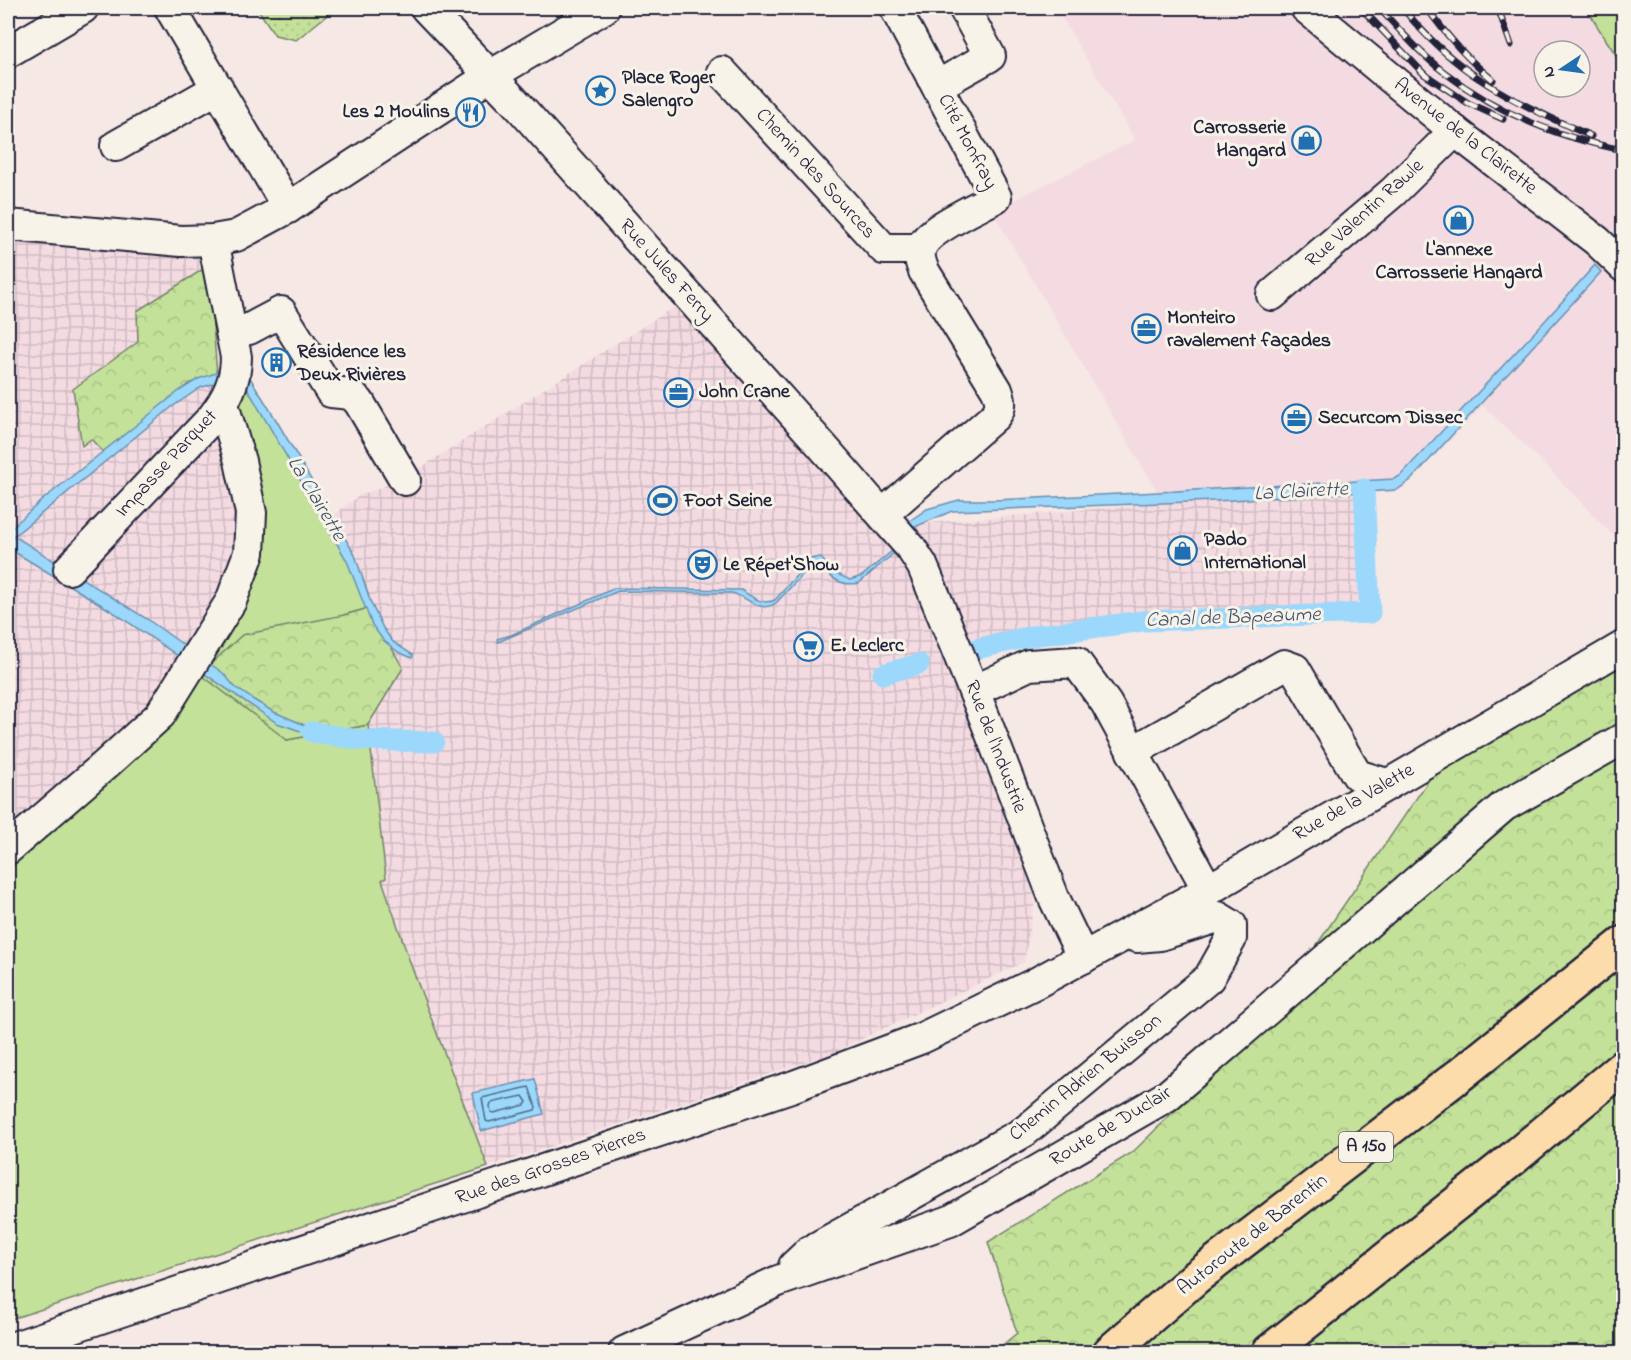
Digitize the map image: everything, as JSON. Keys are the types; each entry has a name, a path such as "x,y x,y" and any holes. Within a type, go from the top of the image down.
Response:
{"highway":[{"name":"Autoroute de Barentin","path":"1110,1353 1195,1278 1461,1074 1623,943"},
{"path":"1269,1353 1516,1156 1623,1066"}],"street":[{"path":"8,52 83,8"},
{"path":"170,8 288,208"},
{"name":"Rue Jules Ferry","path":"426,8 490,76 903,538"},
{"path":"8,225 181,241 213,240 236,236 288,208 490,76 604,8"},
{"name":"Cité Monfray","path":"938,86 990,57 964,8"},
{"name":"Avenue de la Clairette","path":"1306,8 1455,131 1597,241 1623,267"},
{"name":"Cité Monfray","path":"905,11 938,86 996,197 931,235 920,249"},
{"name":"Chemin des Sources","path":"722,72 884,249 920,249"},
{"path":"116,146 218,88"},
{"name":"Rue Valentin Rawle","path":"1272,295 1393,192 1455,131"},
{"name":"Impasse Parquet","path":"69,569 212,418 223,404 233,384 236,357 233,333 213,240"},
{"path":"883,514 995,416 1001,403 993,383 924,272 920,249"},
{"path":"233,333 249,329 281,312 331,392 351,394 359,402 405,480"},
{"path":"8,849 160,714 231,601 249,553 252,513 240,460 223,404"},
{"name":"Rue de l'Industrie","path":"903,538 922,565 974,691 1054,898 1083,958"},
{"name":"Rue de la Valette","path":"1083,958 1208,890 1623,646"},
{"path":"974,691 1029,665 1076,662 1106,703 1208,890"},
{"path":"1132,752 1284,665 1295,669 1357,775 1387,784"},
{"name":"Route de Duclair","path":"624,1353 778,1281 950,1221 1167,1096 1504,806 1623,738"},
{"name":"Chemin Adrien Buisson","path":"778,1281 810,1251 1024,1132 1209,978 1231,939 1231,925 1218,917 1160,935 1119,939"},
{"name":"Rue des Grosses Pierres","path":"8,1349 804,1083 922,1038 994,1005 1083,958"}],"shaded area":[{"path":"1056,8 1587,8 1623,66 1623,546 1542,462 1483,406 1400,491 1164,503 992,211 1135,140"},
{"path":"8,232 213,240 216,370 251,513 189,669 8,849"},
{"path":"677,305 893,526 1164,503 1364,493 1370,613 1143,621 1032,636 976,649 977,690 1035,900 1024,962 830,1054 488,1167 412,968 382,879 386,877 368,725 403,668 369,608 329,519 360,495 401,480"}],"green space":[{"path":"257,8 336,8 296,40 275,35"},
{"path":"1587,8 1623,8 1623,66 1599,29"},
{"path":"208,266 217,373 189,384 103,452 91,439 82,446 73,389 138,342 137,311"},
{"path":"244,379 329,519 369,608 344,615 287,740 368,725 386,878 382,880 412,968 488,1167 8,1320 8,849 160,715 249,553 223,404"},
{"path":"369,608 403,668 368,725 287,740 200,674 242,635"},
{"path":"1623,657 1623,1352 994,1352 1017,1333 988,1242 1133,1152 1265,1021 1439,765"}],"water":[{"name":"La Clairette","path":"1595,265 1601,272 1411,480 1397,490 1216,501 952,511 915,527 908,522 927,509 959,500 1394,479 1400,476"},
{"path":"216,370 221,373 219,382 200,388 172,407 14,536 147,619 223,673 235,687 254,700 272,711 309,727 342,734 339,742 277,723 113,612 8,548 8,531 41,501 179,391 198,379 216,373"},
{"name":"La Clairette","path":"247,373 355,555 371,603 383,628 393,642 413,655 412,658 398,652 383,640 372,625 347,561 243,381"},
{"path":"892,551 894,553 859,583 846,584 836,580 819,563 812,564 776,603 770,606 759,606 732,593 618,591 498,642 497,639 511,635 615,588 741,590 757,600 770,602 775,600 811,559 820,557 835,573 850,580 862,576"},
{"path":"535,1079 544,1114 481,1131 473,1093"}],"waterway":[{"name":"Canal de Bapeaume","path":"976,649 1032,636 1143,621 1370,613 1364,489"},
{"name":"Canal de Bapeaume","path":"883,674 919,664"},
{"name":"Canal de Bapeaume","path":"312,732 360,740 434,742"}],"railway":[{"path":"1361,8 1424,74 1468,103 1503,119"},
{"path":"1379,8 1435,65 1485,99 1552,131 1624,150"},
{"path":"1403,8 1422,31 1465,69 1512,99 1591,136"},
{"path":"1427,8 1457,46 1493,80"},
{"path":"1498,8 1511,45"}],"place":[{"name":"Place Roger Salengro","path":"601,90"},
{"name":"Les 2 Moulins","path":"471,112"},
{"name":"Carrosserie Hangard","path":"1307,140"},
{"name":"L'annexe Carrosserie Hangard","path":"1459,220"},
{"name":"Monteiro ravalement façades","path":"1146,329"},
{"name":"Résidence les Deux Rivières","path":"276,363"},
{"name":"John Crane","path":"678,392"},
{"name":"Securcom Dissec","path":"1297,418"},
{"name":"Foot Seine","path":"663,501"},
{"name":"Pado International","path":"1183,551"},
{"name":"Le Répet'Show","path":"702,565"},
{"name":"E. Leclerc","path":"809,646"}]}
